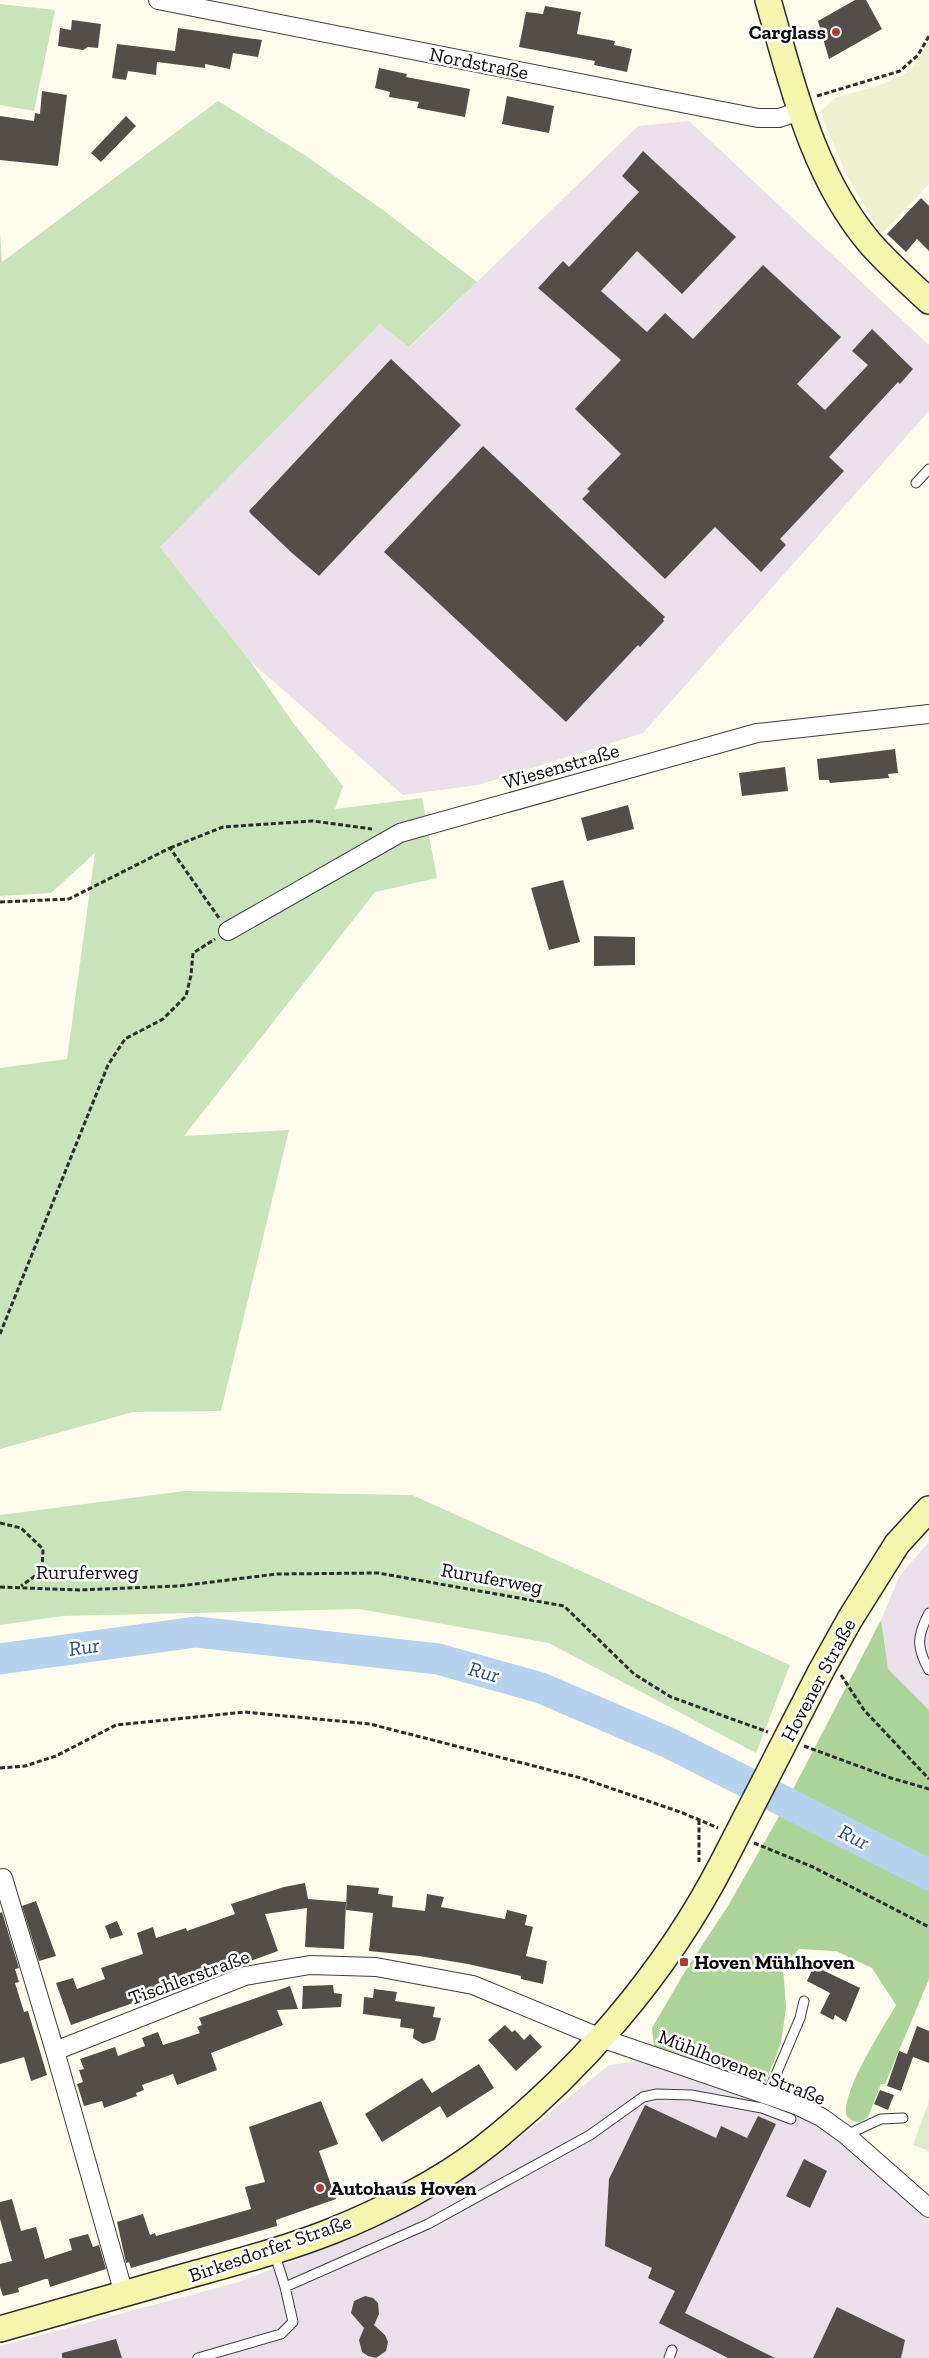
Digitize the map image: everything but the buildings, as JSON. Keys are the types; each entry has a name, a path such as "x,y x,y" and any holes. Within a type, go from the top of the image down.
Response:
{"main road":[{"path":"768,0 799,106 822,164 848,213 869,242 929,301"},
{"name":"Hovener Straße","path":"711,1862 831,1673 850,1619 897,1544 929,1509"},
{"name":"Birkesdorfer Straße","path":"0,2330 274,2250 332,2231 410,2194 481,2150 542,2097 601,2038 678,1940 711,1862"}],"street":[{"name":"Nordstraße","path":"158,0 758,118 779,118 799,106"},
{"name":"Wiesenstraße","path":"228,931 400,833 757,733 929,714"},
{"path":"3,1878 55,2051 124,2294"},
{"name":"Tischlerstraße","path":"55,2051 245,1976 320,1965 376,1967 473,1985 601,2038"},
{"name":"Mühlhovener Straße","path":"601,2038 764,2101 821,2117 846,2135 929,2208"}],"lane":[{"path":"916,483 929,470"},
{"path":"929,1613 918,1640 921,1656 929,1670"},
{"path":"764,2101 800,2018 804,2001"},
{"path":"285,2287 428,2224 590,2135 644,2097 657,2094 691,2095 764,2101 791,2119"},
{"path":"846,2135 881,2119 903,2118"},
{"path":"198,2358 281,2334 293,2322 274,2250"}],"path":[{"path":"799,106 900,71 918,55 929,36"},
{"path":"0,902 69,899 170,848 223,827 313,821 400,833"},
{"path":"170,848 228,931"},
{"path":"0,1334 108,1065 125,1039 163,1019 186,996 191,975 193,953 208,943"},
{"path":"0,1524 21,1528 43,1549 42,1571 20,1587"},
{"name":"Ruruferweg","path":"0,1587 99,1589 179,1586 277,1574 378,1573 564,1606 634,1674 671,1697 777,1736"},
{"path":"831,1673 929,1779"},
{"path":"0,1768 25,1766 56,1756 116,1725 244,1712 370,1724 581,1778 725,1831"},
{"path":"795,1743 891,1778 929,1789"},
{"path":"698,1820 711,1862"},
{"path":"752,1842 813,1867 929,1928"}],"shaded area":[{"path":"689,121 929,345 929,411 643,733 478,785 403,795 250,661 160,547 380,324 410,347 638,126"},
{"path":"929,1542 929,1710 886,1667 881,1620 900,1575"},
{"path":"645,2060 817,2123 858,2155 916,2208 929,2222 929,2358 0,2358 0,2346 239,2282 336,2244 416,2207 489,2162 609,2065"}],"green space":[{"path":"0,4 55,10 34,111 0,105"},
{"path":"929,42 929,184 881,234 846,173 820,112 835,98 883,84 911,71"},
{"path":"218,101 306,156 383,210 477,282 409,347 380,324 160,547 250,661 294,724 343,786 335,809 422,798 437,878 375,892 184,1136 289,1130 221,1411 133,1412 0,1449 0,1068 67,1059 95,853 51,893 0,896 0,232 2,262"},
{"path":"185,1491 412,1495 790,1665 756,1753 549,1643 359,1609 63,1616 0,1625 0,1515"},
{"path":"881,1620 888,1669 929,1710 929,1979 885,2084 881,2084 868,2117 860,2122 852,2121 846,2115 851,2090 865,2059 896,2005 872,1968 836,1951 799,1949 783,1966 786,2008 781,2043 764,2086 654,2046 652,2028 687,1968 728,1906 777,1820"},
{"path":"929,2101 929,2151 913,2145"}],"waterway":[{"name":"Rur","path":"0,1659 196,1632 438,1659 541,1688 669,1743 929,1875"}],"place":[{"name":"Carglass","path":"836,32"},
{"name":"Hoven Mühlhoven","path":"684,1962"},
{"name":"Autohaus Hoven","path":"320,2188"}]}
